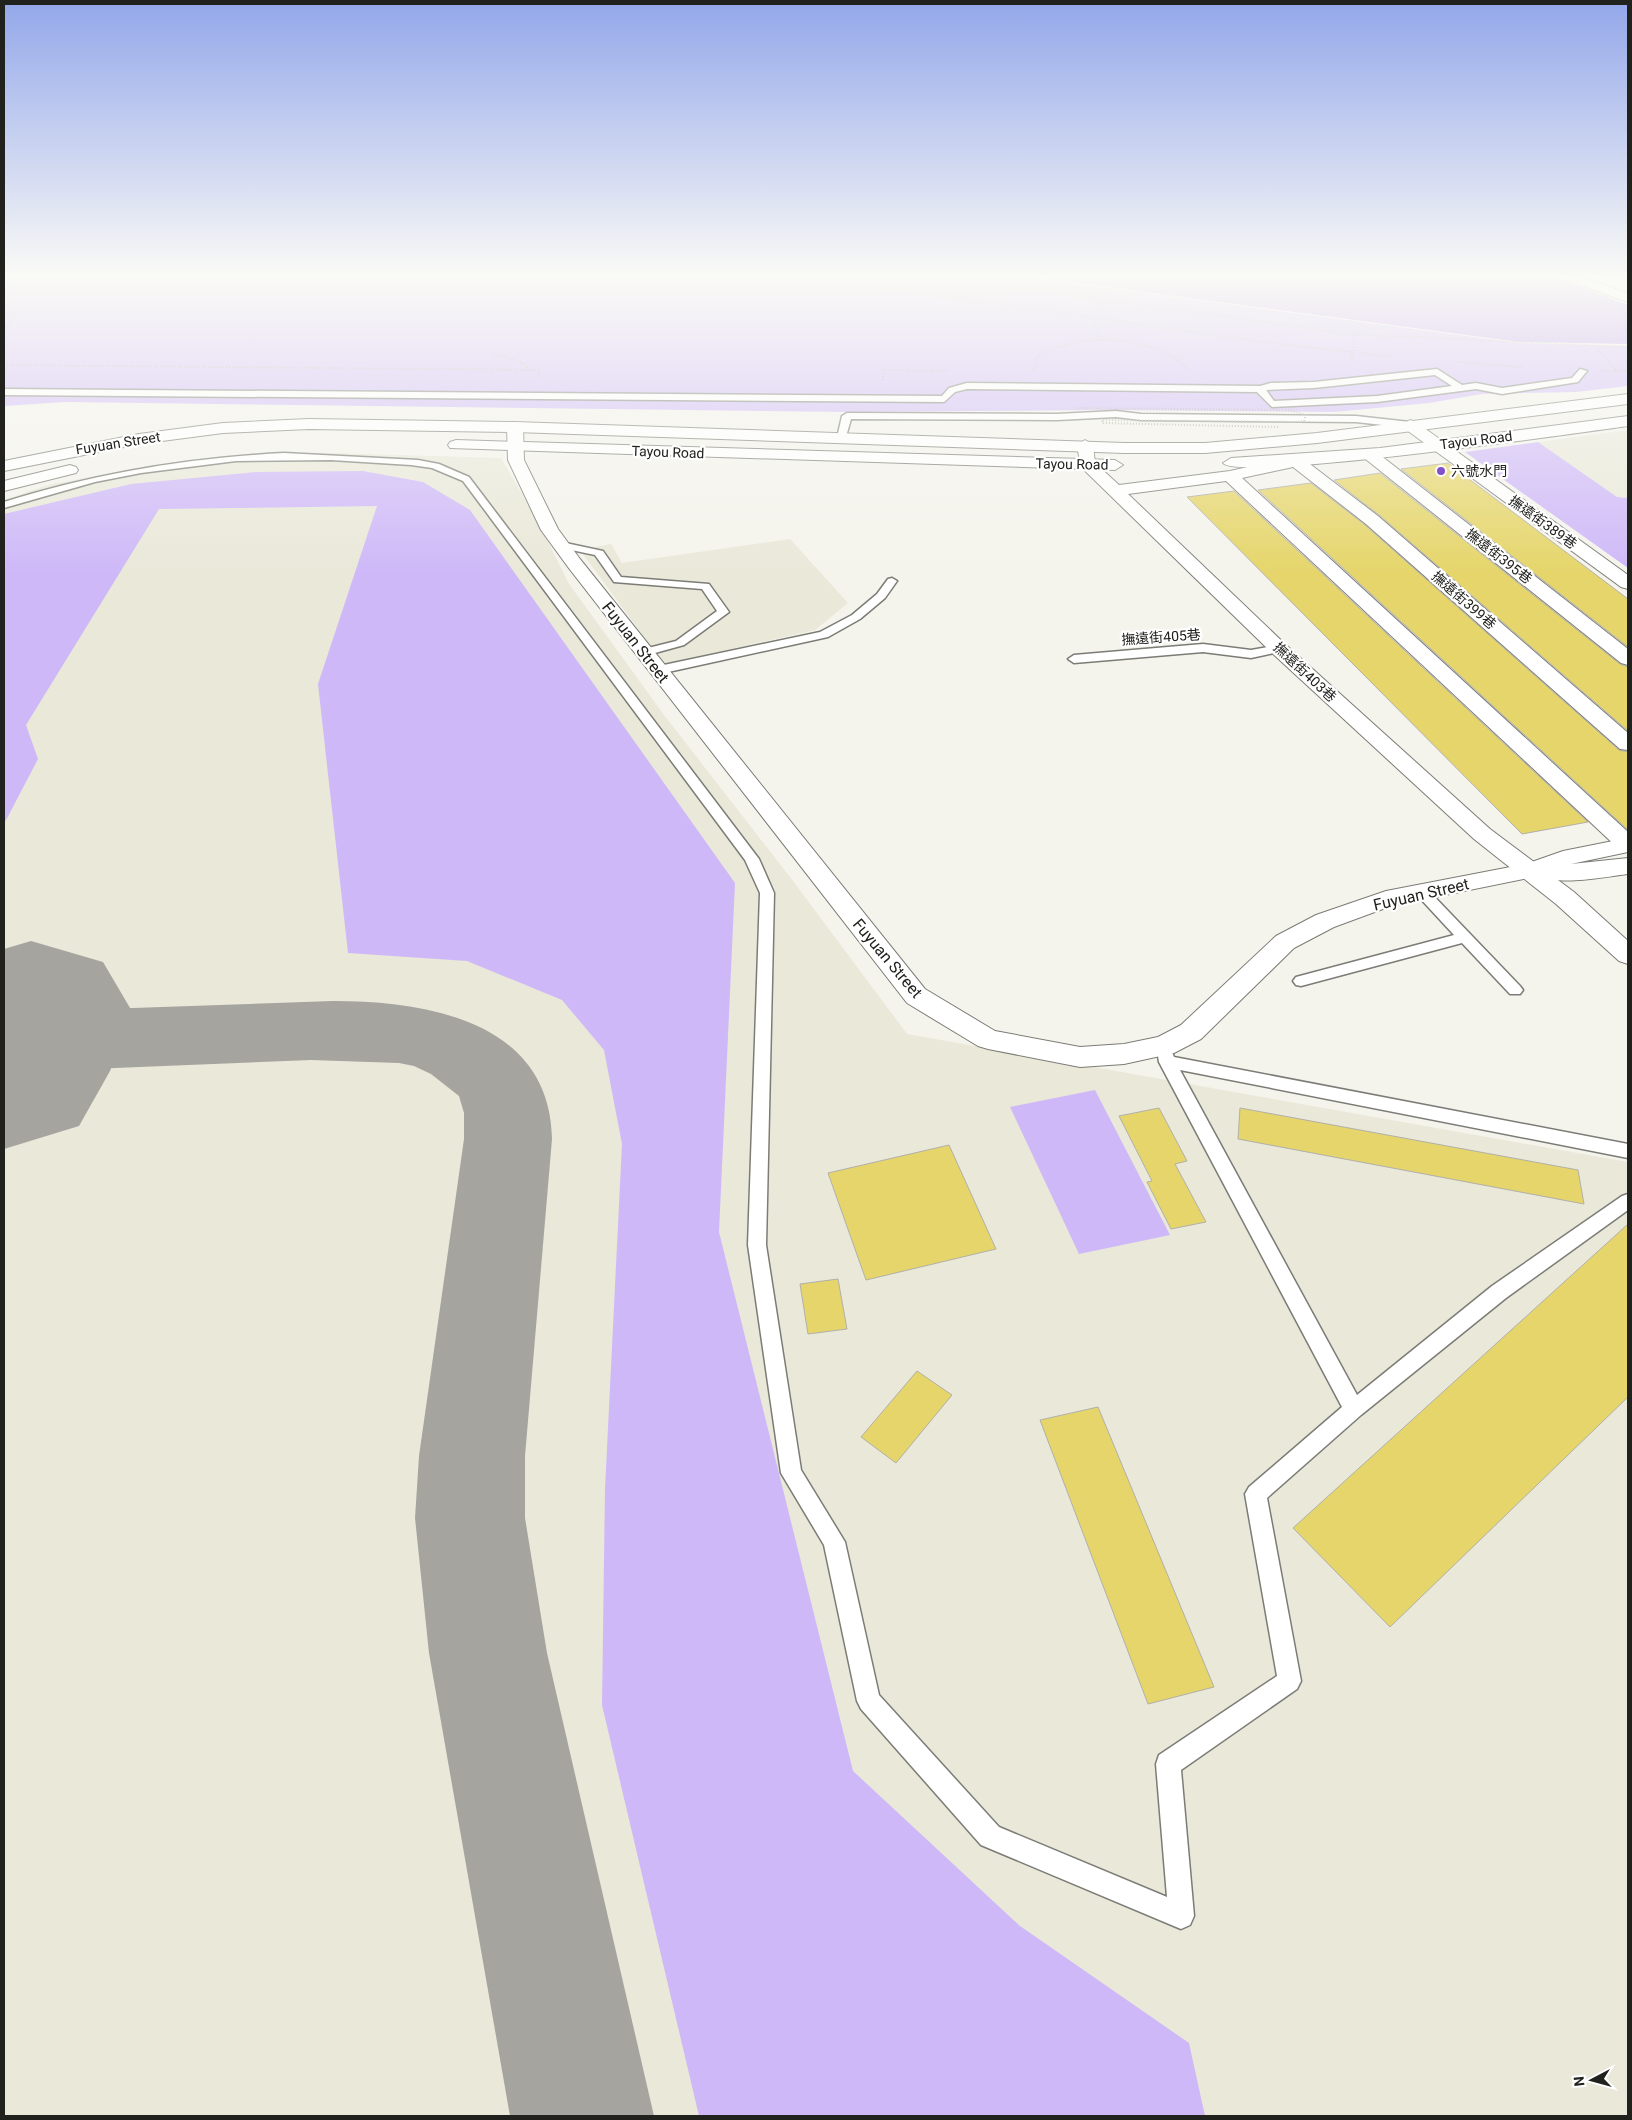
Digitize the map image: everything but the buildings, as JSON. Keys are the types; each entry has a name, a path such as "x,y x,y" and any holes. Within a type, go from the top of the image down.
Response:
{"street":[{"name":"Tayou Road","path":"514,447 1086,455 1124,448 1205,448 1317,438 1628,399"},
{"name":"Tayou Road","path":"1182,464 1296,461 1369,454 1628,421"},
{"name":"Fuyuan Street","path":"4,466 139,438 223,428 309,424 515,428 514,447 516,460 550,530 567,554 916,996 988,1039 1080,1057 1165,1054 1191,1032 1285,942 1325,920 1386,899 1531,871 1571,856 1628,845"},
{"name":"撫遠街389巷","path":"1410,425 1628,583"},
{"name":"Tayou Road","path":"515,428 842,438 1086,455 1134,465"},
{"name":"Fuyuan Street","path":"4,486 94,464 156,454 275,443 367,443"},
{"path":"436,445 514,447"},
{"name":"撫遠街395巷","path":"1369,454 1628,659"},
{"name":"撫遠街403巷","path":"1086,455 1115,491 1280,649 1489,840 1565,898 1628,955"},
{"path":"1115,491 1230,476 1296,461"},
{"name":"撫遠街399巷","path":"1296,461 1379,526 1628,744"},
{"path":"1230,476 1628,845"},
{"name":"Fuyuan Street","path":"1531,871 1587,872 1628,866"}],"lane":[{"path":"944,400 952,390 967,386 1260,389 1271,386 1314,385 1390,377"},
{"path":"1444,377 1460,388"},
{"path":"1272,404 1377,398 1476,386 1502,391 1575,380 1578,377"},
{"path":"4,392 702,396 944,400 952,406 971,411 1087,414 1270,412 1273,407 1272,404 1260,389"},
{"path":"1377,398 1410,425"},
{"path":"842,438 846,416 1057,417 1087,414"},
{"path":"1116,414 1151,417 1356,419 1410,425"},
{"path":"4,505 48,490 138,471 240,458 340,456 431,465 466,479 752,859 768,894 757,1245 791,1473 834,1542 869,1701 990,1836 1182,1916 1168,1764 1289,1681 1256,1494 1354,1409 1499,1292 1628,1201"},
{"path":"567,554 599,553 618,580 705,586 723,612 680,643 644,652"},
{"path":"659,670 824,635 856,617 881,596 892,581"},
{"name":"撫遠街405巷","path":"1074,659 1203,648 1251,654 1280,649"},
{"path":"1422,892 1516,990"},
{"path":"1301,981 1465,936"},
{"path":"1165,1054 1354,1409"},
{"path":"1165,1054 1628,1150"}],"path":[{"path":"1078,408 1289,410 1306,415 1304,421 1287,424 1102,420 1102,423 1278,427"}],"shaded area":[{"path":"4,377 1628,377 1628,386 1576,392 1482,394 1429,403 1334,412 1108,410 846,412 65,402 4,406"},
{"path":"1628,430 1628,498 1617,497 1538,442"},
{"path":"1538,442 1617,497 1628,498 1628,568 1465,452"},
{"path":"334,453 501,458 536,518 569,584 664,715 793,881 907,1034 1628,1162 1628,2116 4,2116 4,500 47,485 147,466 245,455"},
{"path":"363,471 423,482 470,510 735,883 719,1232 853,1771 1020,1926 1189,2043 1205,2116 699,2116 602,1705 605,1489 622,1144 604,1050 562,1000 467,961 348,953 318,684 377,506 159,509 26,725 38,759 4,824 4,514 131,484 256,472"},
{"path":"790,539 848,603 815,630 664,664 580,550 611,544 622,563"},
{"path":"1095,1090 1170,1235 1079,1254 1010,1107"}],"taxiway":[{"path":"17,1042 311,1031 399,1033 420,1037 460,1053 484,1069 500,1090 508,1113 508,1139 472,1456 470,1518 488,1653 582,2116"}],"runway":[{"path":"4,1071 31,1013"}],"place":[{"name":"六號水門","path":"1441,471"}]}
